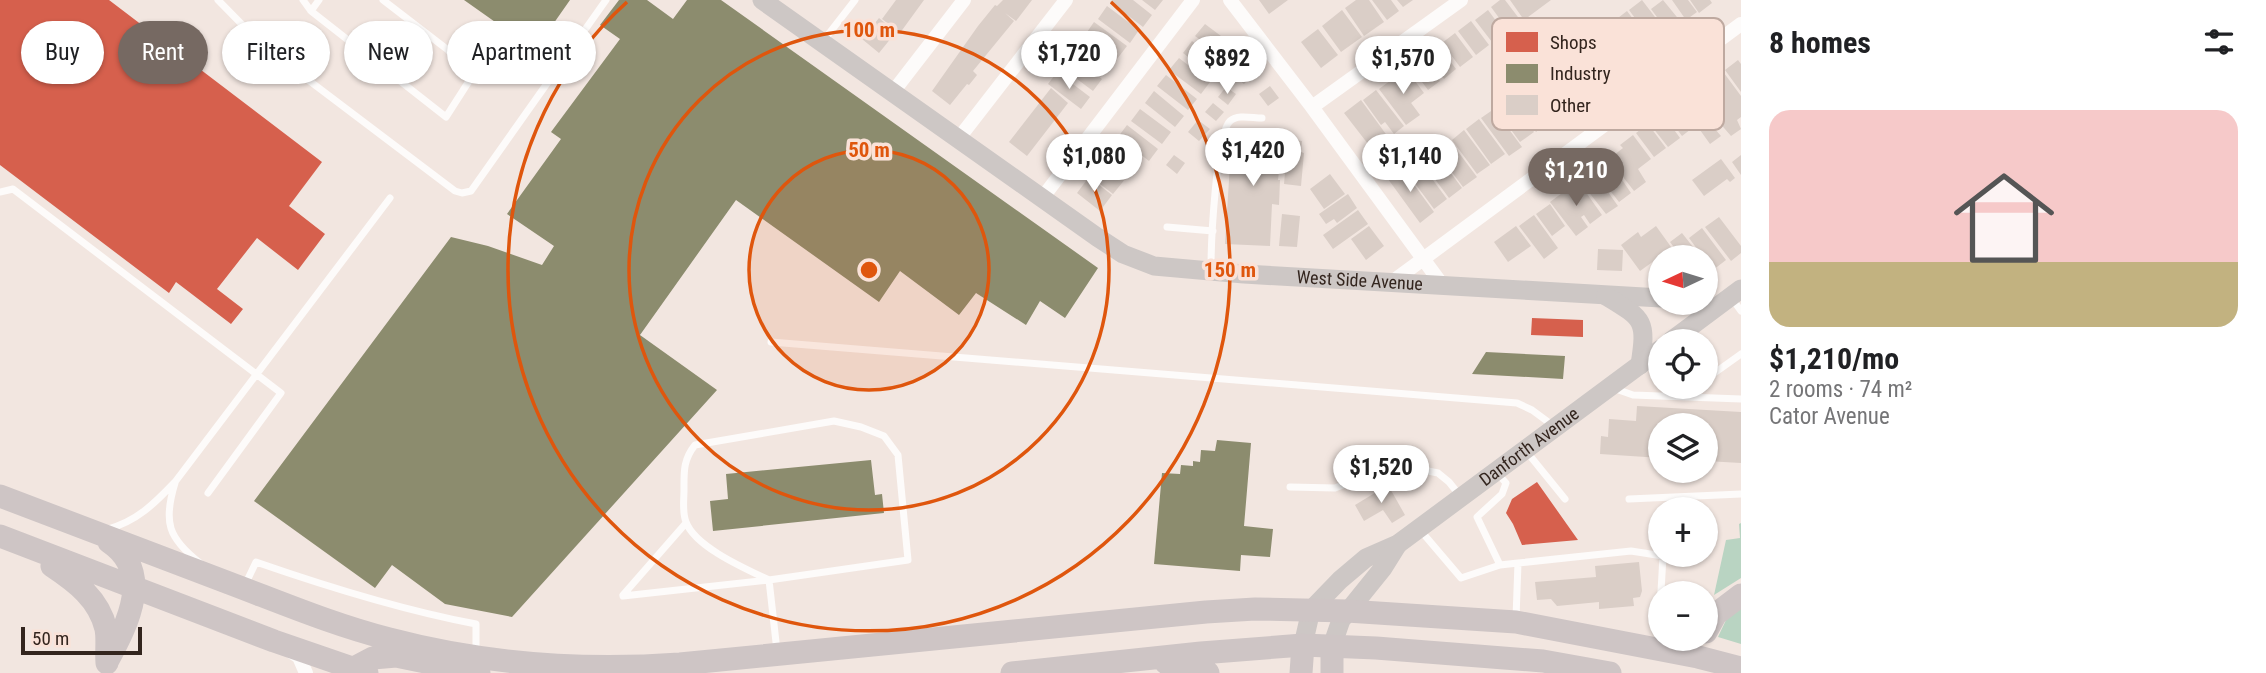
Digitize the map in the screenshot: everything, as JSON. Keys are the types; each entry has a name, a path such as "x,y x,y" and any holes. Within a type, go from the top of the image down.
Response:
{"highway":[{"path":"0,496 362,631 477,665"},
{"path":"96,533 121,549 132,567 134,587 132,613 105,668"},
{"path":"4,538 360,671 373,658 396,656 477,665 651,666"},
{"path":"4,538 76,582 95,602 106,629 105,668"},
{"path":"1718,612 1741,595"},
{"path":"609,673 651,666 1255,609 1347,611 1516,622 1648,647"},
{"path":"1300,673 1303,645"},
{"path":"1012,673 1146,663 1303,645 1543,661 1610,673"},
{"path":"1332,646 1332,673"},
{"path":"1665,651 1741,668"},
{"path":"1476,657 1532,673"},
{"path":"1146,663 1208,673"}],"main road":[{"name":"West Side Avenue","path":"762,0 1097,237 1140,262 1166,268 1212,272 1648,297"},
{"path":"1602,294 1628,309 1643,326 1645,333 1640,365"},
{"path":"1688,329 1728,300"},
{"name":"Danforth Avenue","path":"1311,610 1366,558 1398,544 1648,359"},
{"name":"Danforth Avenue","path":"1332,646 1337,629 1347,611 1384,568 1398,544"},
{"path":"1303,645 1311,610"}],"street":[{"path":"893,92 964,0"},
{"path":"959,138 1066,0"},
{"path":"1043,197 1193,0"},
{"path":"1230,0 1443,286"},
{"path":"1312,107 1461,0"},
{"path":"1724,37 1741,24"},
{"path":"1392,282 1597,130"},
{"path":"274,641 299,657 306,673"}],"lane":[{"path":"218,0 261,45 455,191 462,193 471,191 606,0"},
{"path":"303,0 311,11 446,117 471,78 448,50 383,0"},
{"path":"311,11 319,0"},
{"path":"822,44 855,0"},
{"path":"1212,272 1217,174 1223,134 1229,122 1239,117 1262,118"},
{"path":"0,192 13,189 281,393 208,493"},
{"path":"96,533 124,525 144,513 175,482 390,198"},
{"path":"1167,228 1213,231"},
{"path":"771,342 1517,403 1532,410 1555,428"},
{"path":"1718,370 1741,354"},
{"path":"1610,387 1633,395 1648,395"},
{"path":"1718,398 1741,399"},
{"path":"686,523 623,596 769,580 908,559 898,455 884,436 861,426 834,421 695,445 686,455 683,470 686,523 701,541 726,559 769,580"},
{"path":"1525,451 1565,499"},
{"path":"1290,487 1335,488 1384,469 1413,468 1438,473 1461,498"},
{"path":"1496,472 1506,484 1502,494 1476,517 1500,565"},
{"path":"175,482 167,509 171,529 182,549 240,587 257,562 391,604 476,624 477,665"},
{"path":"1629,499 1741,494"},
{"path":"1419,528 1461,579 1500,565 1631,551 1648,554"},
{"path":"1516,622 1518,563"},
{"path":"769,580 777,655"}],"green space":[{"path":"1741,523 1741,578 1718,592 1717,581 1726,540 1740,538"},
{"path":"1741,607 1741,644 1718,637 1726,620"}],"building: Shops":[{"path":"0,0 109,0 137,21 118,21 118,84 208,84 208,75 322,162 289,206 325,234 298,270 257,238 217,289 243,309 231,324 176,282 169,293 0,165"},
{"path":"1532,318 1583,320 1583,337 1531,335"},
{"path":"1537,482 1578,540 1522,545 1506,513 1512,499"}],"building: Industry":[{"path":"464,0 570,0 555,21 494,21"},
{"path":"619,0 647,0 673,19 687,0 721,0 1098,268 1065,318 1040,301 1026,325 976,293 959,315 900,271 879,302 736,200 640,335 717,390 512,617 445,604 392,565 375,588 254,501 451,237 488,246 542,265 554,246 507,214 561,139 551,132 587,84 596,84 596,71 620,39 600,25"},
{"path":"1486,352 1565,356 1563,379 1472,374"},
{"path":"1217,440 1251,443 1244,526 1273,529 1270,557 1241,555 1240,571 1154,564 1162,473 1180,474 1181,465 1193,466 1193,461 1200,462 1201,450 1215,451"},
{"path":"871,460 875,495 882,494 884,513 713,531 710,501 728,499 726,474"}],"building: Other":[{"path":"896,0 924,0 900,33 882,19"},
{"path":"1003,0 1032,0 1016,21 1005,13 1014,21 973,71 977,75 950,105 932,91 978,26 995,5"},
{"path":"1133,0 1152,15 1143,27 1110,2"},
{"path":"1142,0 1163,0 1155,10"},
{"path":"1259,0 1288,0 1269,14"},
{"path":"1356,0 1369,0 1384,22 1364,36 1345,8"},
{"path":"1372,0 1391,0 1399,11 1387,20"},
{"path":"1397,0 1413,0 1403,7"},
{"path":"1500,0 1505,0 1519,18 1499,18 1491,7"},
{"path":"1510,0 1551,0 1527,18 1523,18"},
{"path":"1642,0 1656,18 1635,18 1629,10"},
{"path":"1663,0 1678,18 1658,18 1651,9"},
{"path":"1672,0 1688,0 1697,12 1685,18"},
{"path":"1690,0 1710,0 1712,3 1699,13"},
{"path":"1107,6 1139,30 1130,43 1098,19"},
{"path":"1342,10 1362,37 1341,52 1322,26"},
{"path":"1488,10 1494,18 1492,42 1475,20"},
{"path":"1627,11 1632,18 1618,18"},
{"path":"879,18 896,32 879,53 862,39"},
{"path":"1471,21 1489,45 1476,55 1458,31"},
{"path":"1094,22 1127,46 1117,59 1085,35"},
{"path":"1205,24 1237,48 1227,60 1195,36"},
{"path":"1318,29 1338,55 1321,68 1301,42"},
{"path":"1455,33 1473,57 1460,67 1442,43"},
{"path":"1082,38 1114,62 1104,74 1073,50"},
{"path":"1192,41 1223,65 1214,77 1183,53"},
{"path":"1439,46 1456,69 1444,79 1426,55"},
{"path":"1070,55 1102,79 1093,91 1061,67"},
{"path":"1422,57 1440,81 1428,90 1410,66"},
{"path":"1179,58 1210,82 1201,94 1169,70"},
{"path":"1247,59 1258,68 1244,84 1234,76"},
{"path":"1738,60 1741,64 1741,92 1725,70"},
{"path":"1406,69 1424,93 1411,103 1420,115 1406,125 1379,89"},
{"path":"1057,72 1090,97 1081,109 1048,84"},
{"path":"1724,73 1741,96 1741,117 1737,120 1741,129 1731,136 1724,128"},
{"path":"1166,75 1197,99 1188,110 1157,86"},
{"path":"1270,86 1279,98 1268,106 1259,94"},
{"path":"1226,87 1236,94 1228,105 1218,97"},
{"path":"1051,88 1068,103 1027,156 1009,142"},
{"path":"1376,90 1404,126 1394,134 1385,122 1381,125 1363,100"},
{"path":"1154,91 1184,116 1175,127 1145,103"},
{"path":"1361,100 1391,141 1375,153 1344,113"},
{"path":"1213,103 1224,112 1216,121 1205,112"},
{"path":"1140,109 1171,132 1162,144 1131,121"},
{"path":"1492,110 1492,130 1509,130 1522,147 1509,156 1481,118"},
{"path":"1479,119 1505,154 1491,164 1466,129"},
{"path":"1198,120 1210,129 1199,141 1188,132"},
{"path":"1127,125 1158,149 1149,161 1118,137"},
{"path":"1464,130 1490,165 1477,174 1452,140"},
{"path":"1511,130 1533,130 1534,132 1520,142"},
{"path":"1640,130 1652,130 1666,148 1654,157 1636,133"},
{"path":"1655,130 1674,130 1680,138 1668,147"},
{"path":"1678,130 1690,130 1682,136"},
{"path":"1700,130 1716,130 1721,136 1710,144"},
{"path":"1232,132 1283,134 1278,180 1279,205 1272,204 1270,246 1225,244"},
{"path":"1633,135 1651,159 1638,169 1646,182 1634,191 1609,159 1623,148 1620,145"},
{"path":"1288,139 1302,141 1301,152 1304,153 1301,186 1284,184"},
{"path":"1117,141 1141,158 1128,175 1105,157"},
{"path":"1450,141 1477,177 1463,187 1436,151"},
{"path":"1436,153 1462,188 1449,198 1423,163"},
{"path":"1174,155 1185,163 1177,174 1166,165"},
{"path":"1741,155 1741,175 1732,162"},
{"path":"1608,159 1631,193 1619,202 1594,170"},
{"path":"1721,159 1735,178 1730,182 1727,179 1704,196 1692,180"},
{"path":"1103,160 1126,178 1113,194 1091,177"},
{"path":"1399,164 1434,212 1420,223 1388,179 1394,175 1390,170"},
{"path":"1421,164 1447,199 1434,209 1408,174"},
{"path":"1593,171 1618,206 1606,214 1580,181"},
{"path":"1330,174 1345,194 1324,209 1310,189"},
{"path":"1089,177 1112,195 1100,211 1077,193"},
{"path":"1578,181 1602,215 1590,224 1584,215 1581,217 1588,227 1576,236 1550,202"},
{"path":"1348,194 1357,208 1337,223 1334,219 1326,224 1319,214"},
{"path":"1550,204 1565,226 1552,236 1536,214"},
{"path":"1358,210 1368,224 1333,249 1323,235"},
{"path":"1282,214 1300,216 1297,247 1279,246"},
{"path":"1534,215 1558,248 1544,259 1519,226"},
{"path":"1719,217 1741,246 1741,253 1731,261 1705,227"},
{"path":"1369,226 1384,246 1366,260 1351,239"},
{"path":"1516,226 1531,246 1508,262 1494,242"},
{"path":"1656,226 1670,245 1648,245 1648,265 1640,271 1621,245 1638,232 1641,237"},
{"path":"1702,228 1715,245 1694,245 1689,238"},
{"path":"1682,233 1692,245 1672,245 1670,242"},
{"path":"1598,249 1623,250 1622,271 1597,270"},
{"path":"1718,249 1726,260 1718,266"},
{"path":"1637,406 1741,412 1741,463 1718,462 1718,413 1648,413 1648,457 1600,454 1601,436 1608,437 1609,419 1636,421"},
{"path":"1388,485 1405,515 1392,523 1383,510 1364,521 1355,505"},
{"path":"1639,562 1642,591 1640,597 1633,598 1634,606 1599,609 1599,602 1557,606 1551,599 1537,600 1535,582 1596,577 1595,566"}]}
